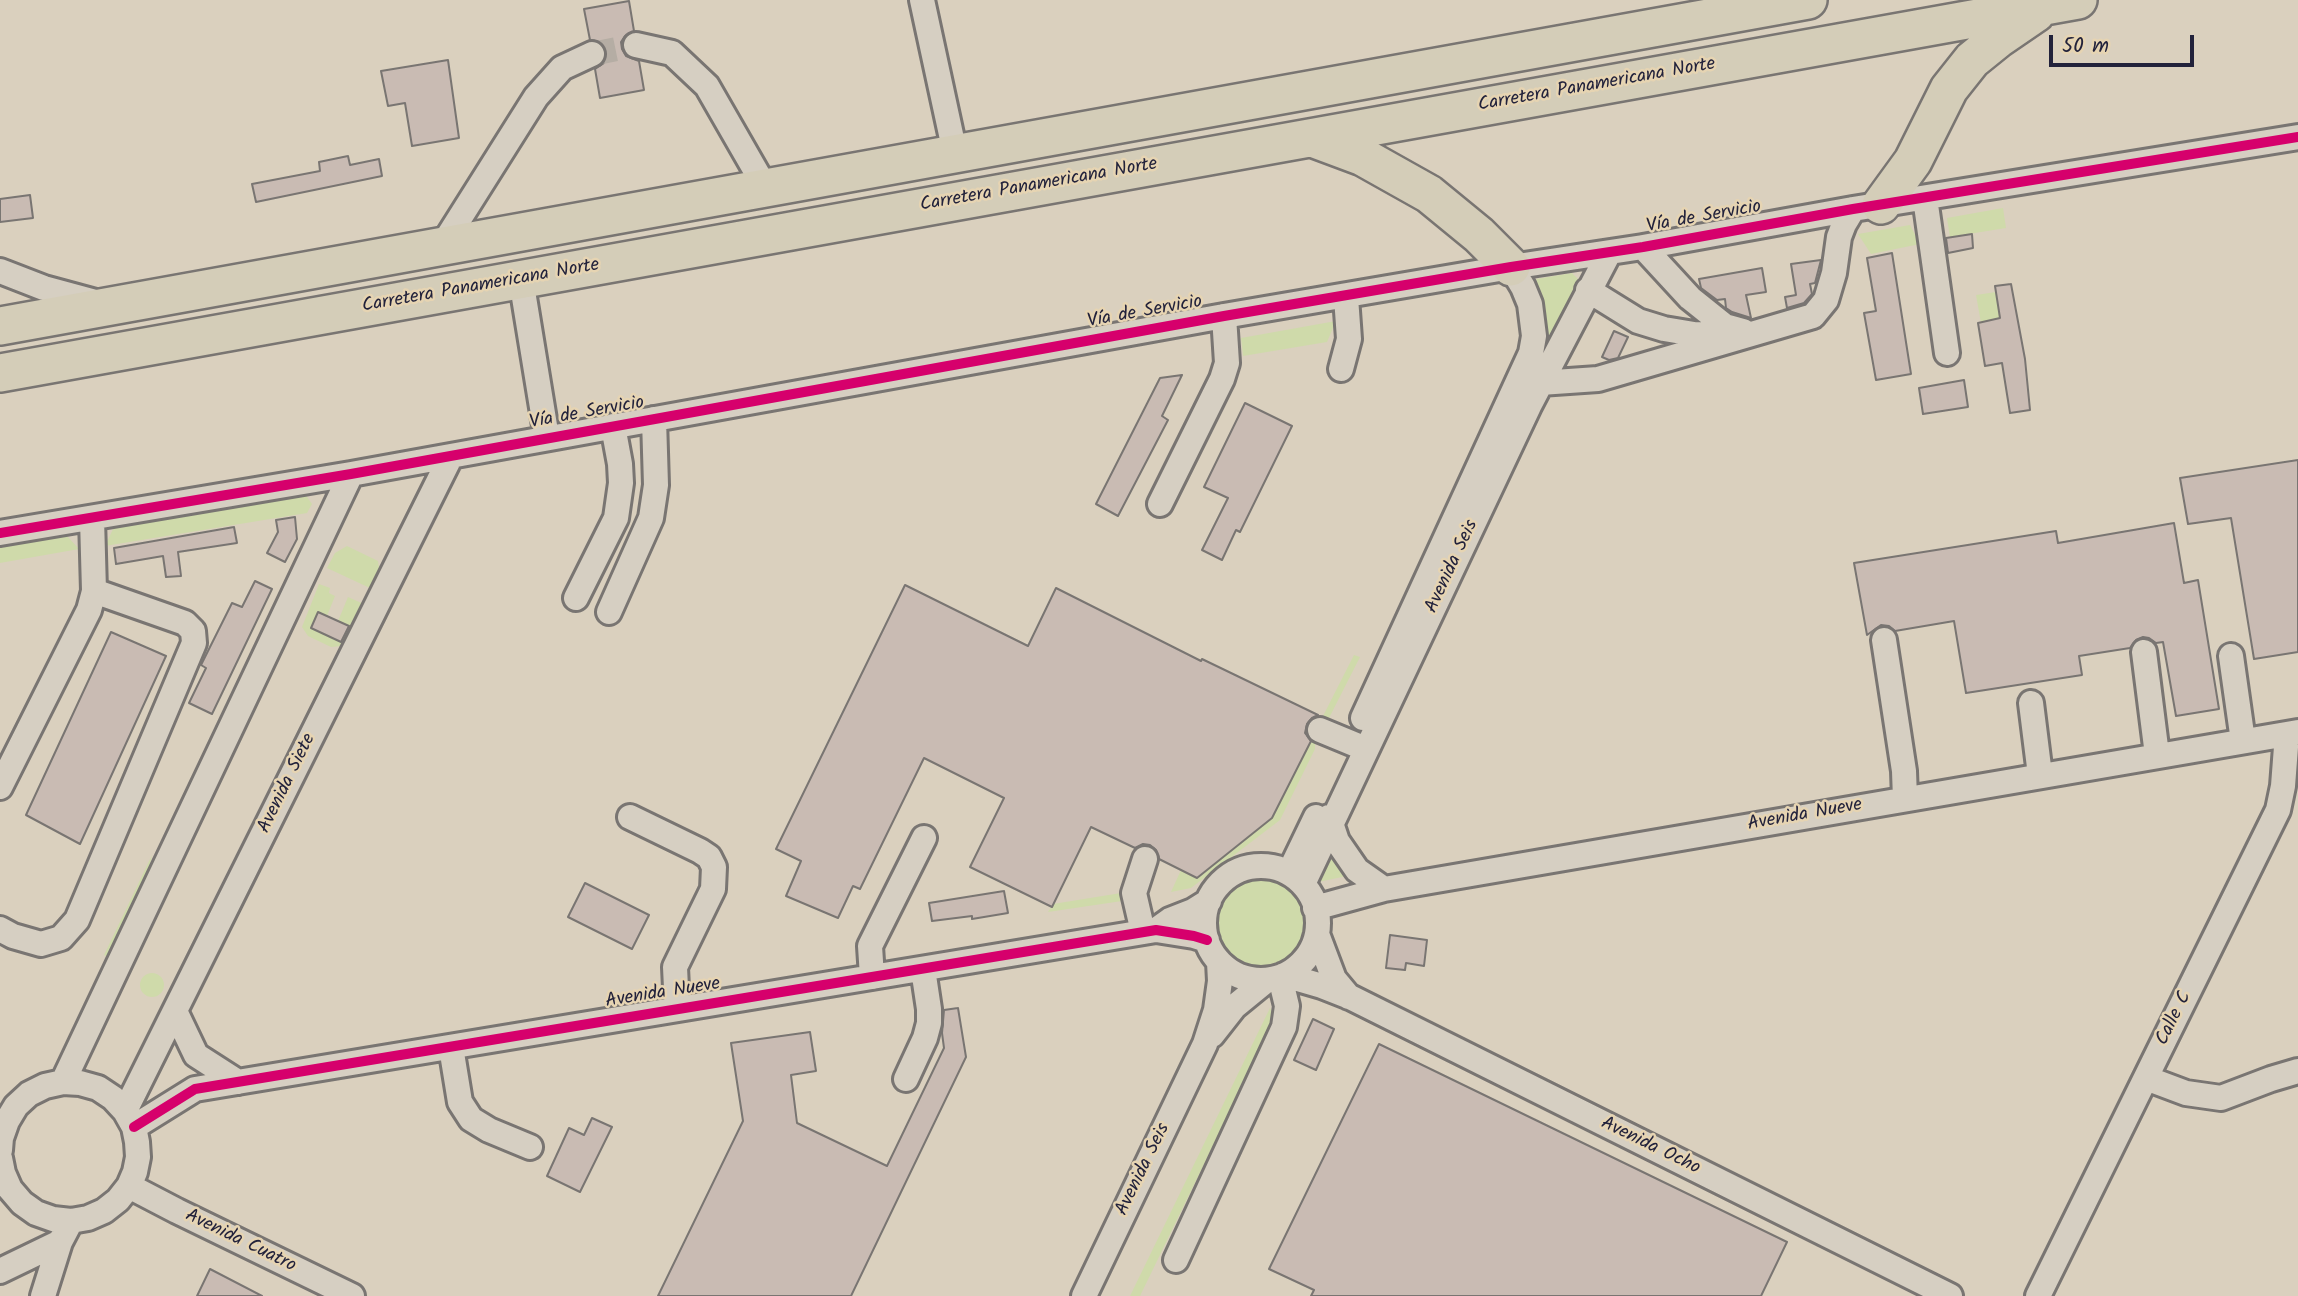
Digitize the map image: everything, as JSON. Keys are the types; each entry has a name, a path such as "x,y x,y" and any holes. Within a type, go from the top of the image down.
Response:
{"highway":[{"path":"0,327 1786,2"},
{"path":"1867,207 1913,161 1949,89 1972,60 1997,39 2062,3"},
{"name":"Carretera Panamericana Norte","path":"0,373 2062,3"},
{"path":"1311,137 1363,157 1429,194 1479,234 1511,267"},
{"path":"1026,140 1036,187"}],"street":[{"path":"922,0 955,153"},
{"path":"636,45 672,52 707,86 765,187"},
{"path":"442,246 536,97 562,68 592,54"},
{"name":"Vía de Servicio","path":"0,533 351,474 1224,316 1609,253 1867,207 2298,138"},
{"path":"1925,198 1947,353"},
{"path":"1540,383 1598,379 1812,316 1826,300 1844,224 1867,207"},
{"path":"1643,247 1690,298 1709,314 1726,326 1750,334"},
{"name":"Avenida Seis","path":"1296,879 1359,746 1540,383 1609,253"},
{"name":"Avenida Seis","path":"1359,746 1531,353 1534,336 1530,304 1511,267"},
{"path":"0,271 44,288 111,306"},
{"path":"521,279 547,438"},
{"path":"1588,290 1638,321 1664,329 1695,334 1750,334"},
{"path":"1341,369 1349,339 1346,297"},
{"path":"1160,503 1222,379 1227,363 1224,316"},
{"path":"609,612 651,518 656,485 654,419"},
{"path":"576,598 616,518 621,483 613,426"},
{"name":"Avenida Siete","path":"130,1119 175,1011 451,456"},
{"path":"63,1082 351,474"},
{"path":"0,787 89,610 94,591 92,518"},
{"path":"0,929 13,936 41,944 61,938 77,920 194,643 193,631 185,623 94,591"},
{"path":"1884,640 1904,771 1905,799"},
{"path":"2144,652 2157,755"},
{"path":"2231,656 2243,741"},
{"path":"2031,703 2040,775"},
{"path":"1320,730 1359,746"},
{"name":"Avenida Nueve","path":"1315,908 1384,888 2292,733"},
{"name":"Calle C","path":"2038,1296 2278,810 2292,733"},
{"path":"1328,812 1337,841 1357,870 1384,888"},
{"path":"630,817 700,850 709,857 714,867 713,889 675,967 677,1009"},
{"path":"872,977 870,946 924,838"},
{"path":"1145,859 1134,893 1150,931"},
{"path":"1254,866 1272,867 1296,879 1312,899 1317,916 1317,934 1310,951 1299,965 1277,977 1250,979 1233,973 1219,962 1207,940 1205,921 1211,895 1222,881 1237,871 1254,866"},
{"name":"Avenida Nueve","path":"1150,931 1209,901"},
{"name":"Avenida Nueve","path":"130,1119 195,1089 1150,931 1207,940"},
{"name":"Avenida Ocho","path":"1317,934 1334,979 1350,997"},
{"name":"Avenida Seis","path":"1084,1296 1205,1044 1216,1010 1220,981 1219,962"},
{"path":"906,1079 929,1023 923,969"},
{"path":"1175,1259 1284,1027 1287,1006 1277,977"},
{"name":"Avenida Seis","path":"1205,1044 1234,1007 1277,977"},
{"name":"Avenida Ocho","path":"1277,977 1322,986 1350,997 1950,1296"},
{"path":"175,1011 196,1055 238,1082"},
{"path":"450,1047 460,1102 471,1119 489,1130 530,1147"},
{"path":"2146,1078 2186,1093 2221,1098 2298,1071"},
{"path":"0,1150 6,1111 37,1090 63,1082 98,1088 113,1098 130,1119 137,1142 138,1157 129,1185 118,1200 104,1211 65,1231 0,1271"},
{"path":"0,1158 10,1189 10,1203 53,1219 65,1231"},
{"name":"Avenida Cuatro","path":"129,1185 352,1296"},
{"path":"43,1296 65,1231"}],"green space":[{"path":"2003,208 2006,228 1950,237 1947,218"},
{"path":"1910,225 1920,244 1871,254 1858,234"},
{"path":"1572,273 1579,280 1577,289 1541,363 1545,315 1536,279"},
{"path":"1996,292 2000,318 1981,323 1976,295"},
{"path":"1336,321 1327,342 1243,356 1241,338"},
{"path":"305,494 312,504 307,513 105,546 114,527"},
{"path":"63,535 79,549 0,563 0,545"},
{"path":"347,546 378,561 380,573 372,589 327,568 335,553"},
{"path":"319,584 330,588 329,593 335,596 327,616 318,612 315,619 331,627 328,636 341,642 350,627 338,621 348,597 366,605 347,643 342,646 331,647 308,636 302,627"},
{"path":"1354,655 1360,657 1329,718 1322,718"},
{"path":"1312,739 1315,741 1315,749 1280,820 1191,888 1171,892 1181,870 1198,878 1274,815"},
{"path":"1329,852 1347,876 1318,882 1316,881"},
{"path":"152,855 145,887 112,959 104,955"},
{"path":"1263,877 1280,881 1295,891 1305,906 1309,923 1305,940 1295,955 1280,965 1263,969 1246,965 1231,955 1221,940 1217,923 1221,906 1231,891 1246,881"},
{"path":"1121,893 1122,901 1048,912 1053,904"},
{"path":"152,973 161,976 164,985 161,994 152,997 143,994 140,985 143,976"},
{"path":"1270,1008 1275,1018 1140,1296 1130,1296"}],"building":[{"path":"629,1 634,31 621,42 622,49 626,56 639,61 644,90 600,98 595,69 604,63 607,55 601,42 590,40 584,9"},
{"path":"448,60 459,138 412,146 405,103 388,106 381,71"},
{"path":"348,156 350,165 379,159 382,176 256,202 252,184 320,171 319,162"},
{"path":"30,195 33,218 0,222 0,199"},
{"path":"1972,234 1973,248 1948,253 1946,238"},
{"path":"1892,253 1911,374 1876,380 1864,313 1876,311 1867,258"},
{"path":"1821,260 1815,283 1810,284 1812,294 1804,303 1787,308 1785,297 1796,295 1791,264"},
{"path":"1762,268 1766,292 1746,295 1751,318 1732,312 1726,308 1725,299 1717,300 1701,288 1699,279"},
{"path":"2011,284 2025,359 2030,410 2010,413 2002,363 1985,366 1978,323 2000,318 1995,286"},
{"path":"1614,331 1628,337 1618,358 1609,360 1602,357"},
{"path":"1182,375 1162,416 1168,420 1118,516 1096,504 1160,378"},
{"path":"1964,380 1968,407 1923,414 1919,388"},
{"path":"1245,403 1292,426 1240,532 1236,530 1222,560 1202,550 1228,498 1204,487"},
{"path":"2298,460 2298,652 2254,659 2231,518 2188,524 2180,478"},
{"path":"295,517 297,539 285,562 267,553 278,532 276,520"},
{"path":"2174,523 2184,583 2198,580 2219,709 2176,716 2163,642 2156,643 2149,638 2136,640 2130,648 2079,656 2082,675 1966,693 1954,621 1895,631 1889,626 1881,625 1867,635 1854,563 2056,531 2058,543"},
{"path":"234,527 237,543 178,552 181,576 166,577 163,556 116,564 114,548"},
{"path":"255,581 272,589 212,714 189,703 206,668 201,665 232,603 242,607"},
{"path":"905,585 1028,646 1056,588 1201,661 1202,659 1318,715 1307,724 1305,733 1311,741 1272,818 1197,878 1159,859 1156,850 1150,845 1143,844 1135,848 1091,827 1052,907 970,867 1004,798 924,758 860,889 853,886 838,918 786,896 801,861 776,849"},
{"path":"318,612 349,626 341,642 311,628"},
{"path":"111,632 166,656 80,844 26,815"},
{"path":"585,883 649,915 632,949 568,917"},
{"path":"1004,891 1008,913 972,919 972,916 932,921 929,903"},
{"path":"1390,935 1427,940 1424,966 1406,963 1405,970 1386,968"},
{"path":"958,1008 966,1057 851,1296 658,1296 743,1121 731,1043 810,1032 816,1071 791,1075 797,1123 887,1166 944,1048 944,1010"},
{"path":"1313,1019 1334,1029 1316,1070 1294,1060"},
{"path":"1379,1044 1787,1242 1761,1296 1311,1296 1314,1290 1269,1269"},
{"path":"592,1118 612,1127 580,1192 547,1176 569,1128 584,1135"},
{"path":"210,1269 262,1296 197,1296"}],"tunnel":[{"path":"592,54 636,45"}],"cycle path":[{"path":"0,533 351,474 1224,316 1643,247 1853,209 2298,137"},
{"path":"134,1127 195,1089 1156,930 1207,940"}]}
